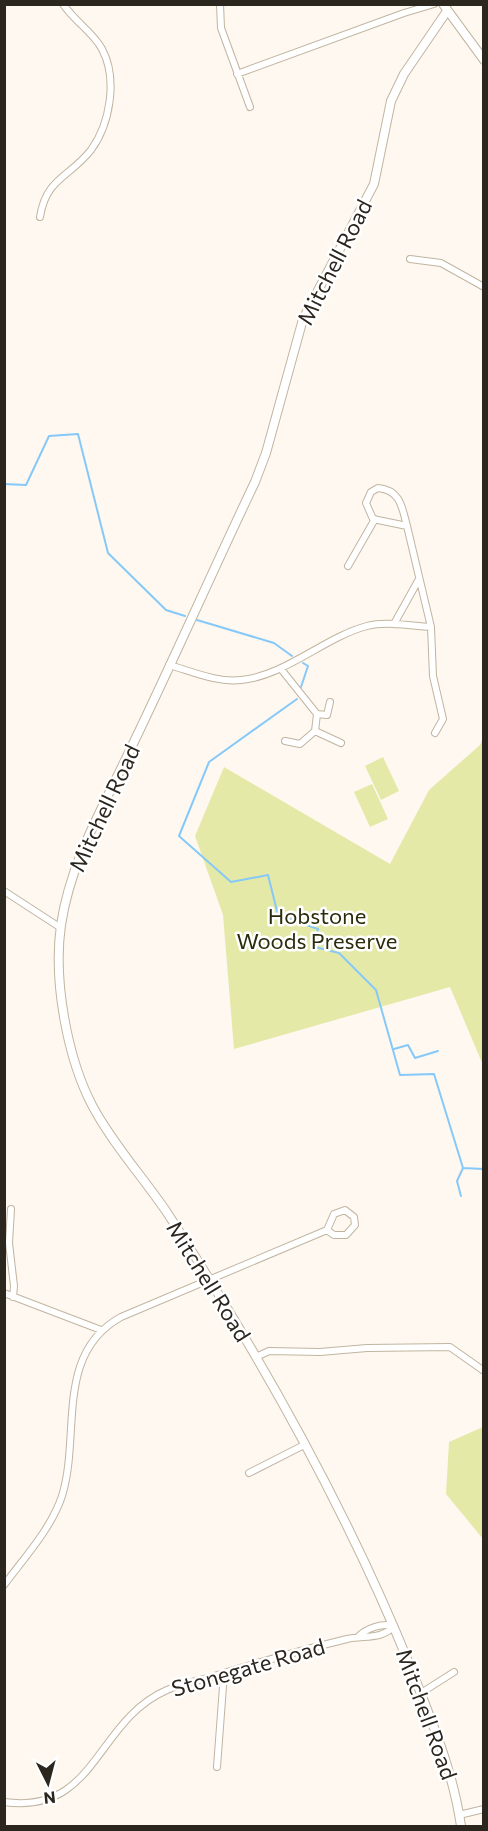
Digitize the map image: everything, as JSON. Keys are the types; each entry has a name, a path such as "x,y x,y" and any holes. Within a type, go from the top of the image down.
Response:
{"main road":[{"path":"445,8 483,60"}],"street":[{"path":"40,217 42,204 54,182 91,150 111,98 110,75 102,48 63,4"},
{"path":"220,4 221,28 250,107"},
{"path":"237,74 404,12 434,4"},
{"name":"Mitchell Road","path":"445,8 397,87 387,117 374,184 303,319 262,463 132,748 84,842 67,894 58,962 61,991 75,1058 86,1090 109,1131 168,1214 210,1279 256,1357 356,1544 394,1626 447,1761 461,1827"},
{"path":"410,259 441,263 483,287"},
{"path":"407,526 375,519 369,514 366,499 374,490 384,489 394,493 400,501 407,526 431,627 432,676 443,719 435,734"},
{"path":"348,566 375,519"},
{"path":"394,624 419,579"},
{"path":"169,665 207,676 240,681 281,669 367,626 394,624 431,627"},
{"path":"281,669 317,714 315,731 300,744 285,741"},
{"path":"317,714 327,715 330,702"},
{"path":"315,731 341,743"},
{"path":"4,891 61,928"},
{"path":"11,1209 9,1243 14,1286 13,1297"},
{"path":"4,1585 52,1519 62,1497 68,1464 77,1372 86,1350 101,1330 121,1317 327,1230 333,1214 339,1210 345,1210 354,1217 355,1226 346,1235 334,1234 327,1230"},
{"path":"4,1293 101,1330"},
{"path":"256,1357 269,1351 320,1352 377,1347 450,1347 483,1371"},
{"path":"249,1473 304,1445"},
{"name":"Stonegate Road","path":"4,1803 30,1804 60,1795 76,1784 111,1737 139,1706 168,1689 358,1637 364,1630 387,1624 394,1626"},
{"path":"421,1693 454,1672"},
{"path":"217,1767 224,1673"},
{"path":"459,1815 483,1809"}],"green space":[{"name":"Hobstone Woods Preserve","path":"483,738 483,1065 450,987 234,1049 223,915 195,836 224,767 390,864 429,790 480,745"},
{"path":"383,757 399,791 381,800 365,766"},
{"path":"372,784 388,819 370,827 354,792"},
{"path":"483,1427 483,1539 446,1494 449,1442"}],"waterway":[{"path":"4,484 26,485 49,436 78,434 108,553 166,610 185,616"},
{"path":"197,620 274,643 292,656"},
{"path":"301,687 308,666 303,663"},
{"path":"297,699 209,762 179,836 231,882 268,875 278,915 318,929 315,947 339,953 376,990 400,1075 434,1074 463,1168 484,1169"},
{"path":"394,1049 408,1045 415,1058 438,1051"},
{"path":"461,1196 457,1181 463,1168"}]}
